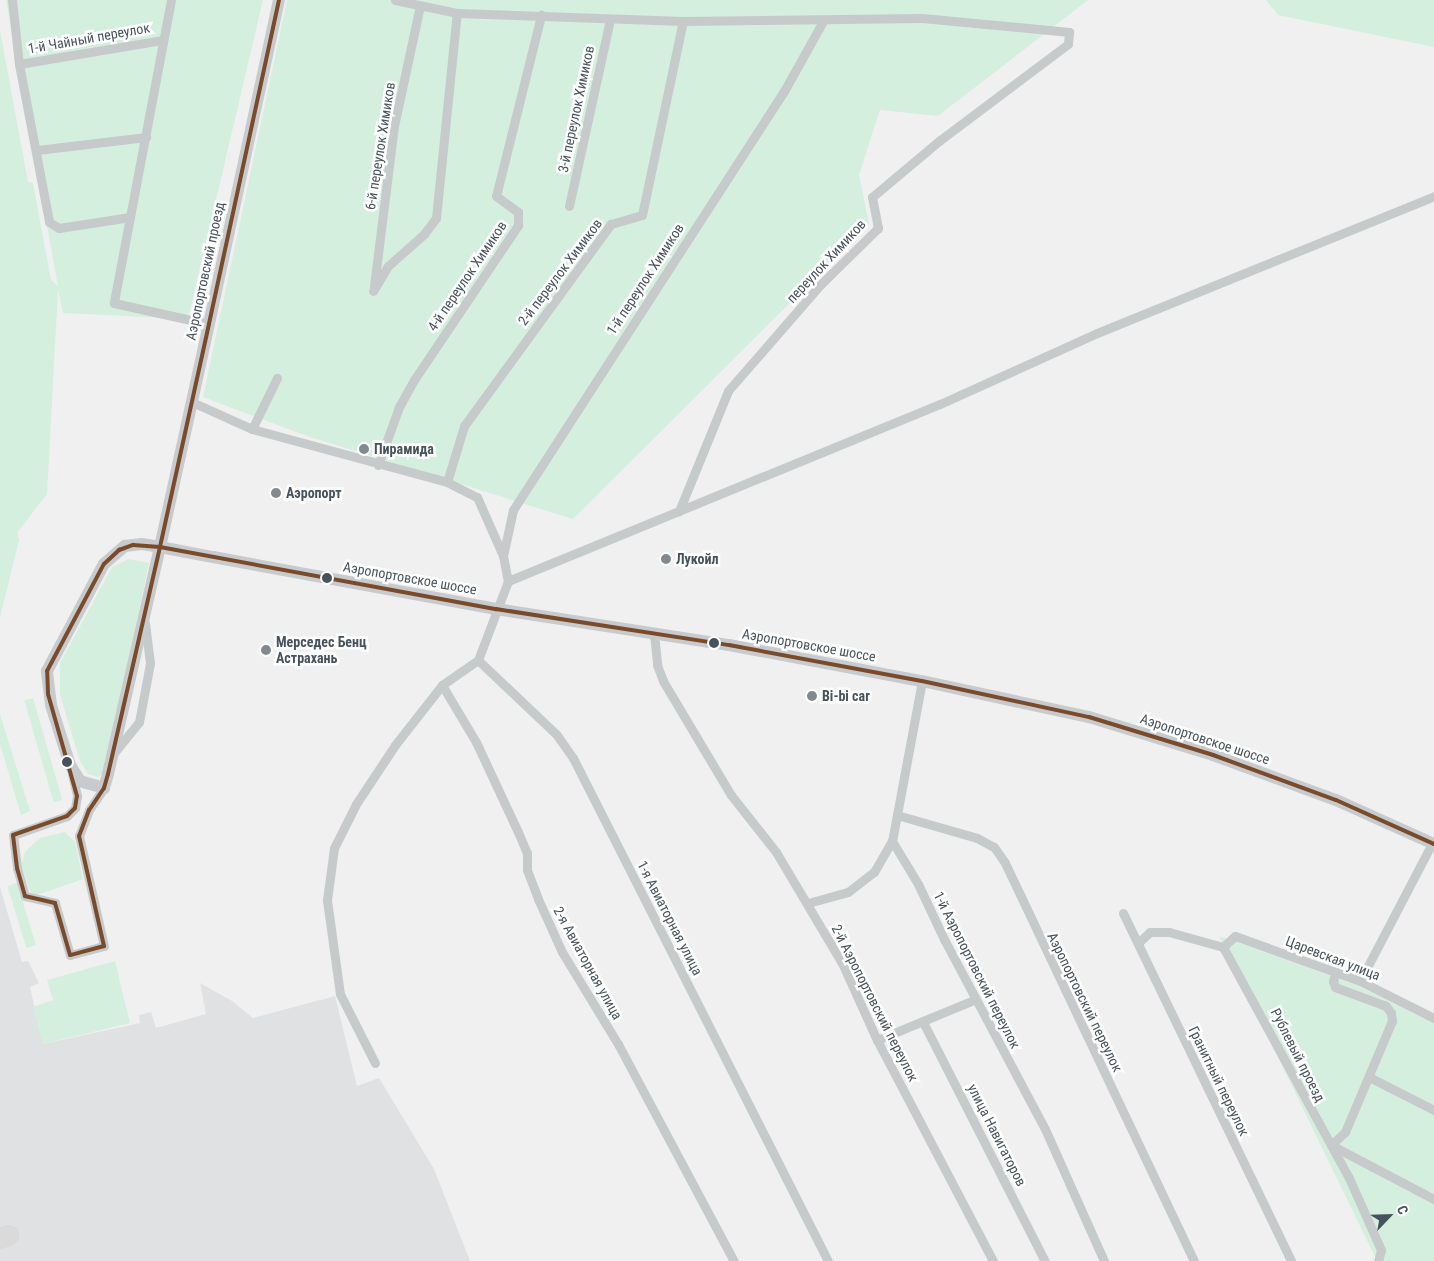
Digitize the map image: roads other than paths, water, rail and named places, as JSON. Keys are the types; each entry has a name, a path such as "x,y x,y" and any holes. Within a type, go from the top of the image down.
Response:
{"main road":[{"name":"Аэропортовский проезд","path":"104,788 160,547 279,0"},
{"name":"Аэропортовское шоссе","path":"70,765 48,694 50,663 87,592 111,555 134,545 160,547 496,609 654,634 922,681 1089,718 1213,755 1336,800 1433,844"},
{"path":"70,765 80,781 104,788"}],"street":[{"path":"12,0 19,64 37,150 49,222 53,226 130,217"},
{"path":"171,0 114,303 209,324"},
{"path":"395,0 457,13 683,21 823,21"},
{"name":"6-й переулок Химиков","path":"420,6 394,126 373,291 388,266 424,234 436,218 457,13"},
{"name":"4-й переулок Химиков","path":"378,465 399,407 414,380 518,225 518,212 496,196 541,15"},
{"name":"переулок Химиков","path":"679,511 728,391 820,285 878,228 872,197 940,140 1068,44 1069,32 922,18 823,21"},
{"name":"3-й переулок Химиков","path":"569,206 610,19"},
{"name":"2-й переулок Химиков","path":"446,482 464,426 611,224 642,215 683,21"},
{"name":"1-й переулок Химиков","path":"503,556 513,510 783,94 823,21"},
{"name":"1-й Чайный переулок","path":"19,64 162,40"},
{"path":"37,150 146,137"},
{"path":"508,581 940,404 1097,333 1434,196"},
{"path":"252,429 277,378"},
{"path":"192,402 252,429 378,465 446,482 477,497 503,556 508,581 478,660 442,685 370,782 334,848 327,900 340,994 375,1063"},
{"path":"113,754 139,722 150,664 144,615"},
{"name":"2-й Аэропортовский переулок","path":"654,634 657,665 663,681 731,795 776,852 842,963 877,1040 993,1261"},
{"name":"1-я Авиаторная улица","path":"478,660 557,735 573,758 828,1261"},
{"path":"808,904 848,892 874,872 892,841 922,681"},
{"name":"2-я Авиаторная улица","path":"442,685 476,742 518,832 527,853 527,870 535,892 562,952 618,1044 734,1261"},
{"path":"70,765 78,796 75,808 67,816 13,835 17,868 25,896 56,903 70,955 104,946 79,836 89,810 104,788"},
{"name":"Аэропортовский переулок","path":"897,815 977,838 994,847 1005,863 1194,1261"},
{"name":"1-й Аэропортовский переулок","path":"892,841 918,884 976,1000 1045,1129 1104,1261"},
{"path":"1360,981 1433,844"},
{"name":"Гранитный переулок","path":"1123,913 1291,1261"},
{"path":"1138,943 1150,932 1169,932 1223,947"},
{"name":"Царевская улица","path":"1223,947 1235,936 1336,971 1434,1018"},
{"name":"Рублевый проезд","path":"1223,947 1331,1145 1381,1250 1378,1261"},
{"path":"1336,971 1333,981 1336,987 1386,1006 1391,1013 1392,1022 1345,1132 1331,1145 1434,1198"},
{"path":"877,1040 976,1000"},
{"name":"улица Навигаторов","path":"924,1022 1045,1261"},
{"path":"1370,1076 1434,1110"}],"place":[{"name":"Пирамида","path":"364,449"},
{"name":"Аэропорт","path":"276,493"},
{"name":"Лукойл","path":"666,559"},
{"name":"Мерседес Бенц Астрахань","path":"266,650"},
{"name":"Bi-bi car","path":"812,696"}]}
